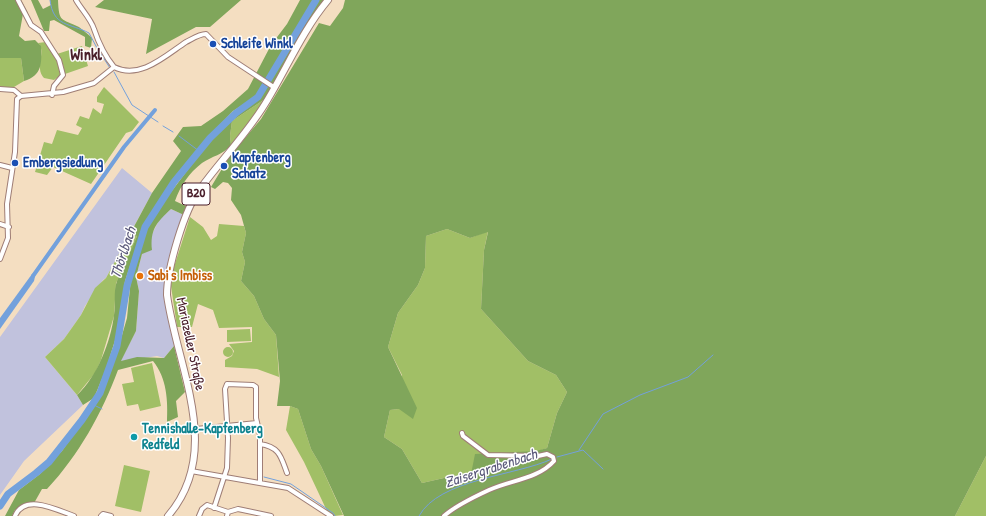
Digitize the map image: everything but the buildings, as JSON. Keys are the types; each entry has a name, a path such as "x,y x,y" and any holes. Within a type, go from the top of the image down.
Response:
{"main road":[{"name":"Mariazeller Straße","path":"168,516 183,494 191,471 196,441 196,429 169,306 167,286 172,262 185,220 199,190 255,120 328,0"}],"street":[{"path":"18,0 31,26 41,32 62,67 63,75 54,86 52,94"},
{"path":"76,0 94,28 103,54 114,68 129,72 141,69 193,38 206,34 228,57 274,88"},
{"path":"0,258 7,244 9,227 7,204 16,144 17,99 21,96 52,94 94,82 114,68"},
{"path":"0,89 14,90 21,96"},
{"path":"0,165 12,168"},
{"path":"0,224 9,227"},
{"path":"214,508 225,476 228,451 225,389 227,384 255,386 260,444 260,482"},
{"path":"196,429 257,423"},
{"path":"444,516 490,489 523,479 548,468 554,461 553,457 547,454 538,456 488,454 463,436 462,433"},
{"path":"260,444 270,447 281,454 287,473"},
{"path":"191,471 288,488 330,516"},
{"path":"14,516 22,507 36,504 74,516"},
{"path":"199,516 202,509 207,505 227,514 238,509 271,516"},
{"path":"101,516 103,514 111,516"}],"shaded area":[{"path":"122,168 152,193 106,278 85,306 81,315 64,339 45,357 77,395 83,405 24,461 0,495 0,337"},
{"path":"171,209 184,215 175,244 167,304 174,346 164,358 157,356 120,362 136,331 139,291 136,277 142,254 159,220"}],"green space":[{"path":"0,0 21,0 28,13 23,14 19,36 25,41 35,40 41,46 40,68 38,72 30,79 24,81 21,58 0,58"},
{"path":"31,0 38,0 43,9 51,5 50,0 58,0 59,13 62,19 79,27 92,38 91,48 85,46 85,37 54,20 50,21 49,31 44,31"},
{"path":"104,0 241,0 210,27 196,27 146,54 152,19 95,7"},
{"path":"300,0 313,0 256,96 233,111 208,137 161,197 143,227 125,281 117,334 106,369 94,398 83,405 77,395 91,379 97,369 110,336 115,307 116,285 137,236 130,234 152,193 181,151 173,141 183,127 201,126 223,111 248,89 271,45 287,24"},
{"path":"319,0 325,0 265,99 232,121 230,136 231,145 228,148 202,163 189,175 175,201 188,207 184,215 171,209 161,218 153,232 152,250 142,254 136,277 139,291 136,331 121,361 137,357 164,358 174,346 185,392 176,401 178,417 167,422 166,390 158,368 153,361 118,370 97,418 79,448 59,476 47,489 42,489 33,505 15,510 12,516 5,516 19,490 40,474 62,451 102,393 116,356 127,318 132,268 144,234 165,200 205,147 230,121 259,97"},
{"path":"345,0 986,0 986,456 955,516 344,516 321,466 311,449 298,409 290,406 277,406 280,381 276,335 264,319 254,296 241,281 245,262 242,252 246,233 241,215 231,200 232,188 228,183 223,182 215,189 211,187 229,157 261,119 319,23 330,26 343,8","holes":["447,229 470,238 488,232 484,250 481,309 528,361 556,375 567,392 557,413 547,448 536,451 475,454 471,474 457,475 422,483 402,449 384,437 390,410 399,409 413,419 417,408 388,347 398,313 418,285 425,268 426,236"]},
{"path":"46,42 59,61 62,74 54,80 44,78 40,71 41,49 38,43"},
{"path":"82,46 88,66 65,74 63,65 57,54"},
{"path":"0,58 21,58 24,81 14,87 14,89 0,88"},
{"path":"104,87 139,122 132,131 126,133 91,184 53,167 47,175 35,172 44,142 52,144 57,130 78,135 82,128 76,125 80,116 89,119 93,108 101,114 104,104 97,102 97,97"},
{"path":"265,99 256,115 231,145 230,136 232,121"},
{"path":"190,217 203,227 211,240 217,236 219,224 244,226 246,233 242,252 245,262 241,281 254,296 264,319 276,335 279,377 257,369 225,367 225,360 232,356 234,351 229,344 252,342 252,327 219,328 213,310 198,304 192,327 177,327 171,286 173,270"},
{"path":"447,229 470,238 488,231 484,250 481,309 528,361 556,375 567,392 557,413 547,448 471,474 457,475 422,483 402,449 384,437 390,410 399,409 402,375 388,347 398,313 418,285 425,268 426,236"},
{"path":"130,234 137,236 129,258 116,283 114,316 101,360 95,373 77,395 45,357 64,339 81,315 95,288 106,278"},
{"path":"250,329 251,341 227,342 227,330"},
{"path":"226,347 230,347 233,352 230,357 226,357 223,354 223,350"},
{"path":"152,363 161,406 140,411 138,404 127,406 122,384 134,382 131,368"},
{"path":"290,406 298,409 311,449 321,466 343,515 334,516 327,511 304,462 286,430"},
{"path":"986,456 986,516 955,516"},
{"path":"124,465 150,471 141,512 115,506"}],"water":[{"path":"36,272 34,281 0,329 0,318 32,274"}],"waterway":[{"path":"50,0 52,9 59,20 89,33 110,68"},
{"name":"Thörlbach","path":"0,506 8,494 49,462 82,420 100,393 117,346 127,286 145,227 174,182 210,138 236,113 258,97 316,0"},
{"path":"114,72 132,105 158,122"},
{"path":"33,276 124,147 155,110"},
{"path":"163,126 173,132"},
{"path":"179,136 199,151"},
{"path":"579,450 603,414 640,395 688,377 713,355"},
{"name":"Zaisergrabenbach","path":"92,404 102,409"},
{"name":"Zaisergrabenbach","path":"557,457 583,450 603,469"},
{"name":"Zaisergrabenbach","path":"419,516 429,504 443,494 460,486 536,465 552,459"},
{"name":"Zaisergrabenbach","path":"264,477 291,484 333,513 335,516"}],"place":[{"name":"Schleife Winkl","path":"213,44"},
{"name":"Embergsiedlung","path":"15,163"},
{"name":"Kapfenberg Schatz","path":"224,166"},
{"name":"Sabi's Imbiss","path":"140,276"},
{"name":"Tennishalle-Kapfenberg Redfeld","path":"134,437"}],"district":[{"name":"Winkl","path":"86,56"}]}
